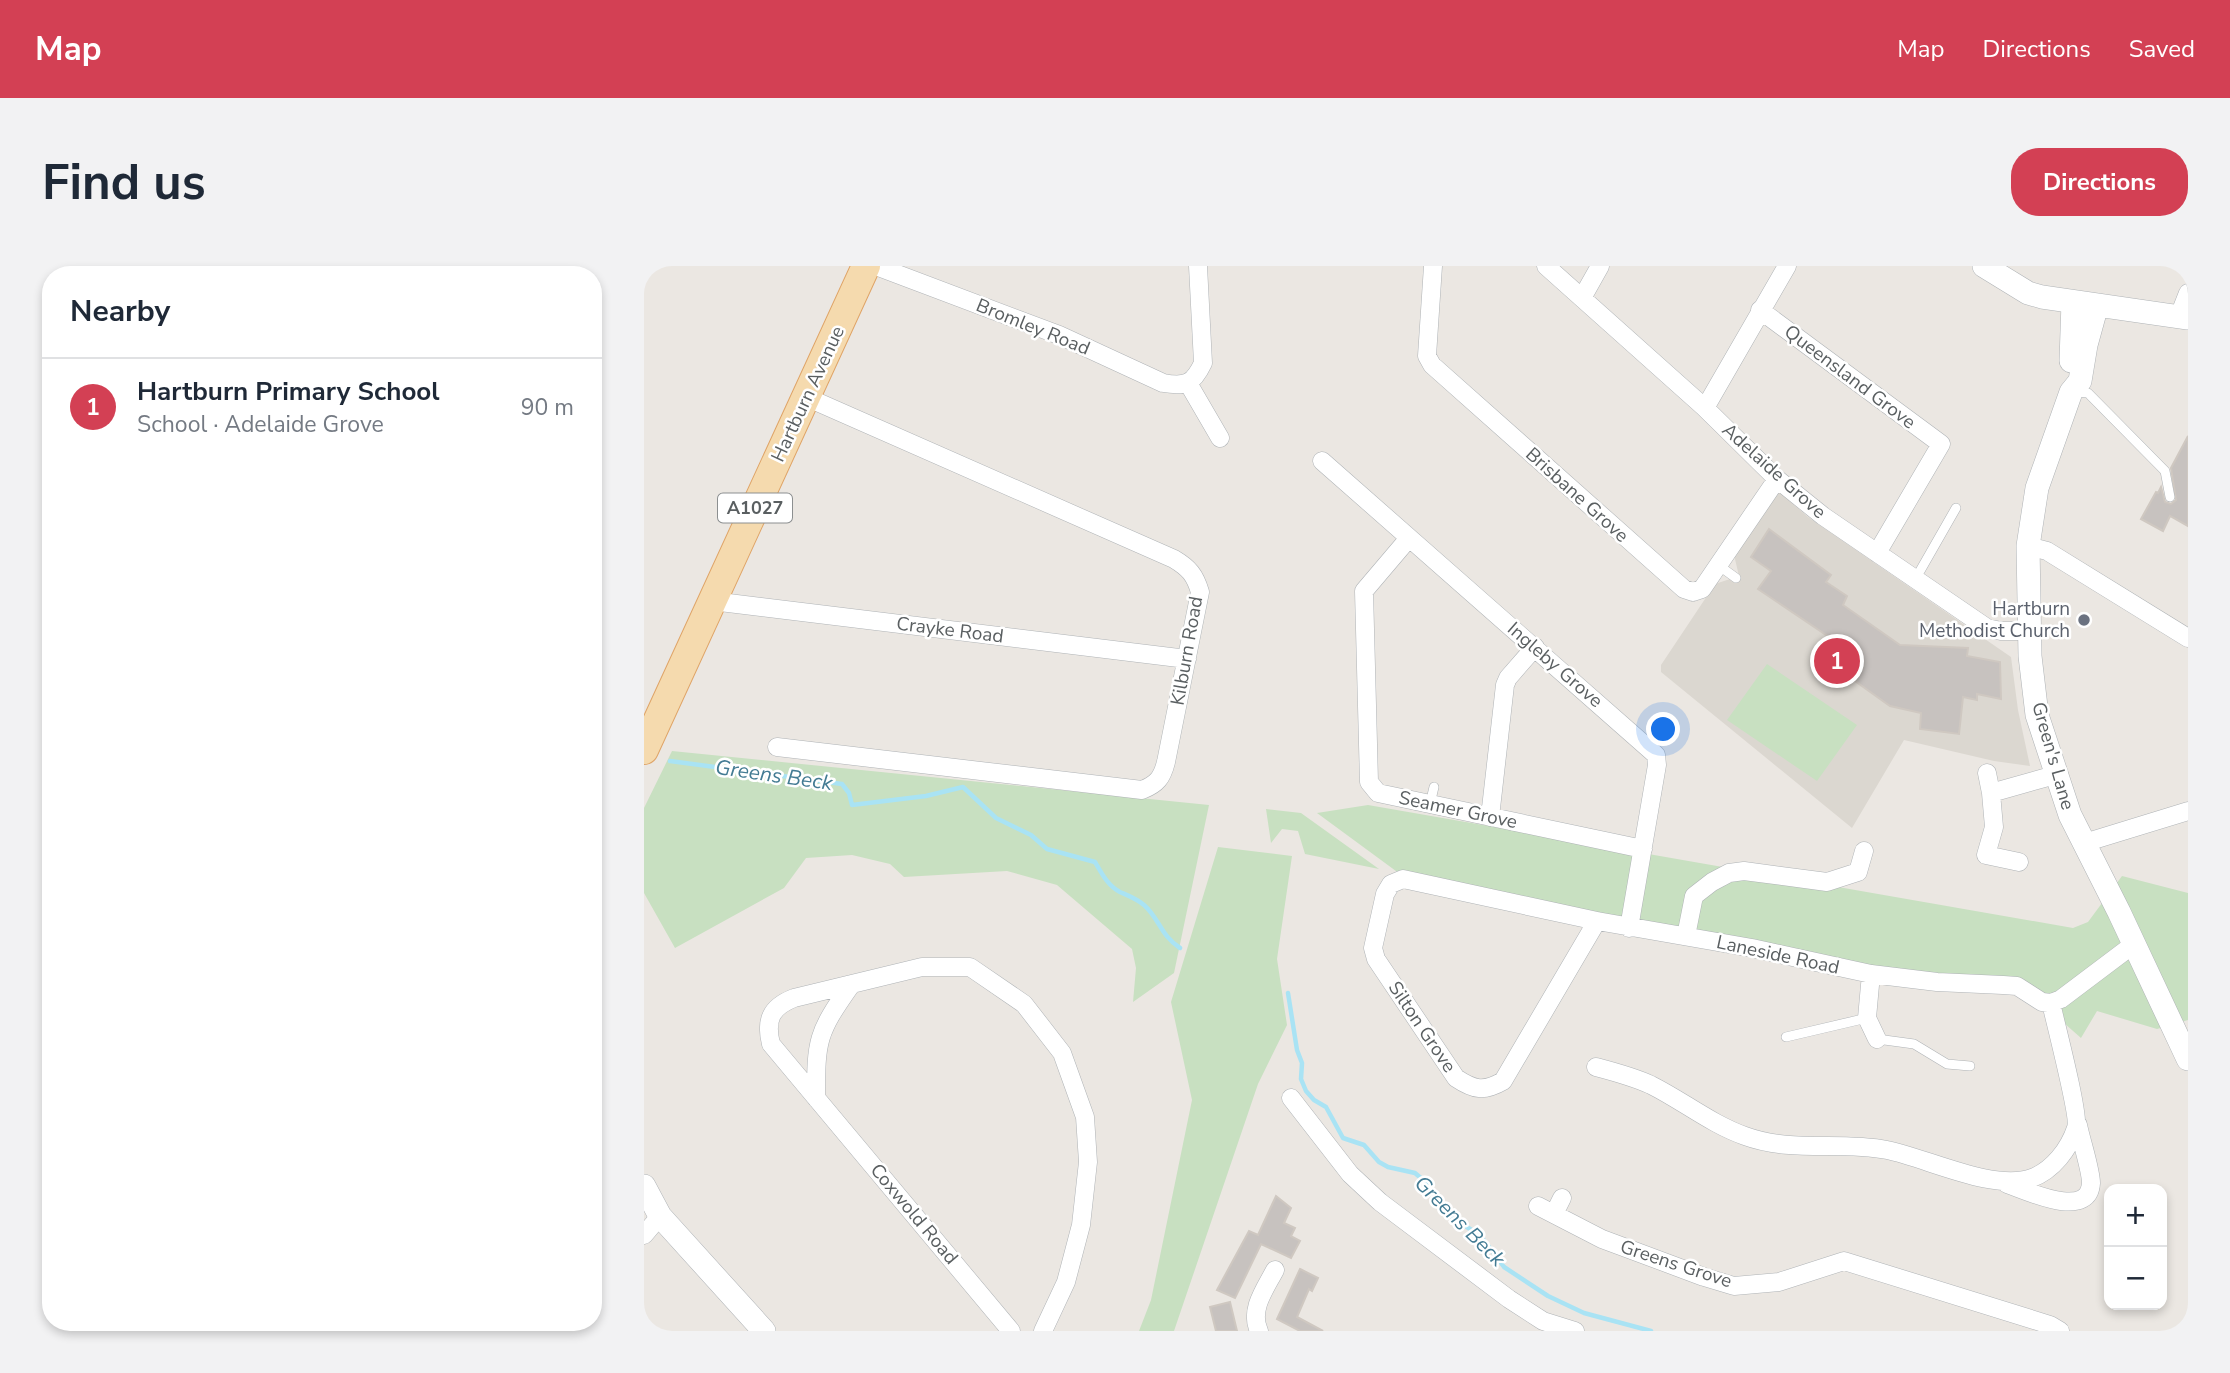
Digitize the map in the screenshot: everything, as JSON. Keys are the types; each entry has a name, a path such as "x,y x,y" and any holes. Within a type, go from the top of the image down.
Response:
{"main road":[{"name":"Hartburn Avenue","path":"644,750 806,397 881,267"}],"street":[{"path":"1198,266 1203,363 1197,375 1188,383 1219,438"},
{"name":"Brisbane Grove","path":"1433,266 1427,356 1432,365 1684,589 1693,592 1702,589 1777,479"},
{"name":"Adelaide Grove","path":"1546,266 1704,408 1777,479 1823,516 1987,628 2029,631"},
{"path":"1582,298 1600,266"},
{"path":"1704,408 1787,266"},
{"path":"1984,266 2028,293 2184,317 2188,293"},
{"name":"Bromley Road","path":"881,267 1059,335 1163,383 1188,383"},
{"name":"Green's Lane","path":"2071,392 2069,381 2073,302"},
{"name":"Green's Lane","path":"2097,305 2080,381 2071,392 2035,496 2028,546 2030,656 2037,715 2070,816 2188,1059"},
{"name":"Queensland Grove","path":"1760,310 1941,444 1877,553"},
{"name":"Kilburn Road","path":"786,752 1142,790 1157,783 1163,774 1200,592 1196,577 1186,566 806,397"},
{"name":"Ingleby Grove","path":"1322,461 1656,755 1657,765 1629,928"},
{"name":"Seamer Grove","path":"1409,538 1364,591 1369,782 1378,793 1432,795 1490,817 1643,849"},
{"path":"2028,546 2047,551 2188,638"},
{"name":"Crayke Road","path":"712,601 1187,659"},
{"path":"1490,817 1505,685 1535,647"},
{"path":"1987,774 1994,827 1986,855 2019,862"},
{"path":"1991,793 2055,775"},
{"path":"2084,843 2188,811"},
{"path":"1686,936 1694,896 1729,873 1744,871 1827,882 1863,879 1864,851"},
{"name":"Laneside Road","path":"1403,879 1597,922 1686,936 1871,974 1937,982 2017,986 2042,1002 2051,1003"},
{"name":"Silton Grove","path":"1403,879 1391,884 1385,894 1373,948 1376,959 1456,1078 1473,1089 1490,1089 1503,1081 1597,922"},
{"path":"1596,1067 1625,1074 1651,1085 1711,1121 1745,1136 1779,1144 1813,1147 1842,1145 1887,1150 2065,1203 2077,1202 2086,1195 2091,1184 2051,1003 2061,999 2134,944"},
{"name":"Coxwold Road","path":"1011,1331 771,1044 768,1031 771,1017 779,1003 922,967 970,967 1024,1004 1062,1053 1085,1116 1088,1162 1081,1224 1066,1282 1043,1331"},
{"path":"1871,974 1867,1018 1877,1039"},
{"path":"816,1098 819,1036 826,1020 850,985"},
{"path":"1291,1098 1350,1174 1380,1202 1509,1299 1543,1321 1575,1331"},
{"path":"2004,1183 2032,1178 2053,1166 2064,1152 2078,1125"},
{"path":"644,1186 660,1216 764,1331"},
{"name":"Greens Grove","path":"1551,1206 1602,1240 1734,1286 1779,1282 1844,1261 1858,1272 2050,1325 2060,1331"},
{"path":"644,1235 660,1216"},
{"path":"1259,1331 1255,1322 1255,1311 1275,1269"}],"lane":[{"path":"2071,392 2088,393 2138,447 2156,460 2165,471 2170,497"},
{"path":"1920,571 1956,508"},
{"path":"1718,565 1735,578"},
{"path":"1786,1037 1867,1018"},
{"path":"1877,1039 1913,1044 1947,1064 1970,1066"}],"shaded area":[{"path":"1777,490 1808,517 2011,657 2018,710 2030,766 1994,761 1904,740 1852,828 1661,672 1661,665 1715,584 1739,576 1734,555"}],"green space":[{"path":"1767,664 1857,725 1817,781 1727,720"},
{"path":"672,751 1209,805 1174,973 1133,1002 1136,968 1132,949 1057,885 1007,871 904,877 890,864 852,855 806,858 784,888 675,948 644,893 644,808"},
{"path":"1368,805 2073,928 2088,922 2122,876 2188,893 2188,1020 2157,1029 2097,1011 2081,1038 2030,993 2027,996 1400,874 1317,813"},
{"path":"1266,809 1301,813 1379,869 1305,854 1298,831 1282,829 1271,843"},
{"path":"1218,847 1292,856 1277,959 1287,1025 1258,1084 1174,1331 1139,1331 1151,1300 1192,1100 1171,1002"}],"building":[{"path":"2188,436 2188,526 2170,516 2163,531 2141,519 2161,487 2165,502 2171,504 2176,500 2171,468"},
{"path":"1769,529 1831,575 1826,582 1847,596 1843,605 1900,645 1968,648 1967,656 2000,662 2001,699 1977,694 1977,700 1963,697 1959,734 1920,729 1921,713 1890,706 1820,656 1832,639 1758,589 1771,571 1751,557"},
{"path":"1276,1196 1291,1208 1284,1223 1295,1228 1291,1236 1300,1241 1291,1258 1261,1244 1235,1298 1217,1290 1249,1231 1258,1235"},
{"path":"1300,1269 1318,1278 1312,1291 1309,1289 1297,1317 1323,1331 1300,1331 1277,1319"},
{"path":"1230,1302 1237,1331 1216,1331 1210,1307"}],"waterway":[{"name":"Greens Beck","path":"670,761 842,784 849,793 852,805 926,796 963,787 996,818 1031,835 1047,849 1095,862 1112,886 1144,905 1168,938 1180,948"},
{"name":"Greens Beck","path":"1288,993 1297,1050 1302,1063 1301,1079 1314,1100 1326,1107 1343,1138 1364,1145 1379,1162 1388,1167 1415,1173 1452,1218 1480,1235 1504,1267 1548,1296 1584,1313 1651,1331"}],"place":[{"name":"Hartburn Methodist Church","path":"2084,620"},
{"name":"Hartburn Primary School","path":"1837,661"}]}
